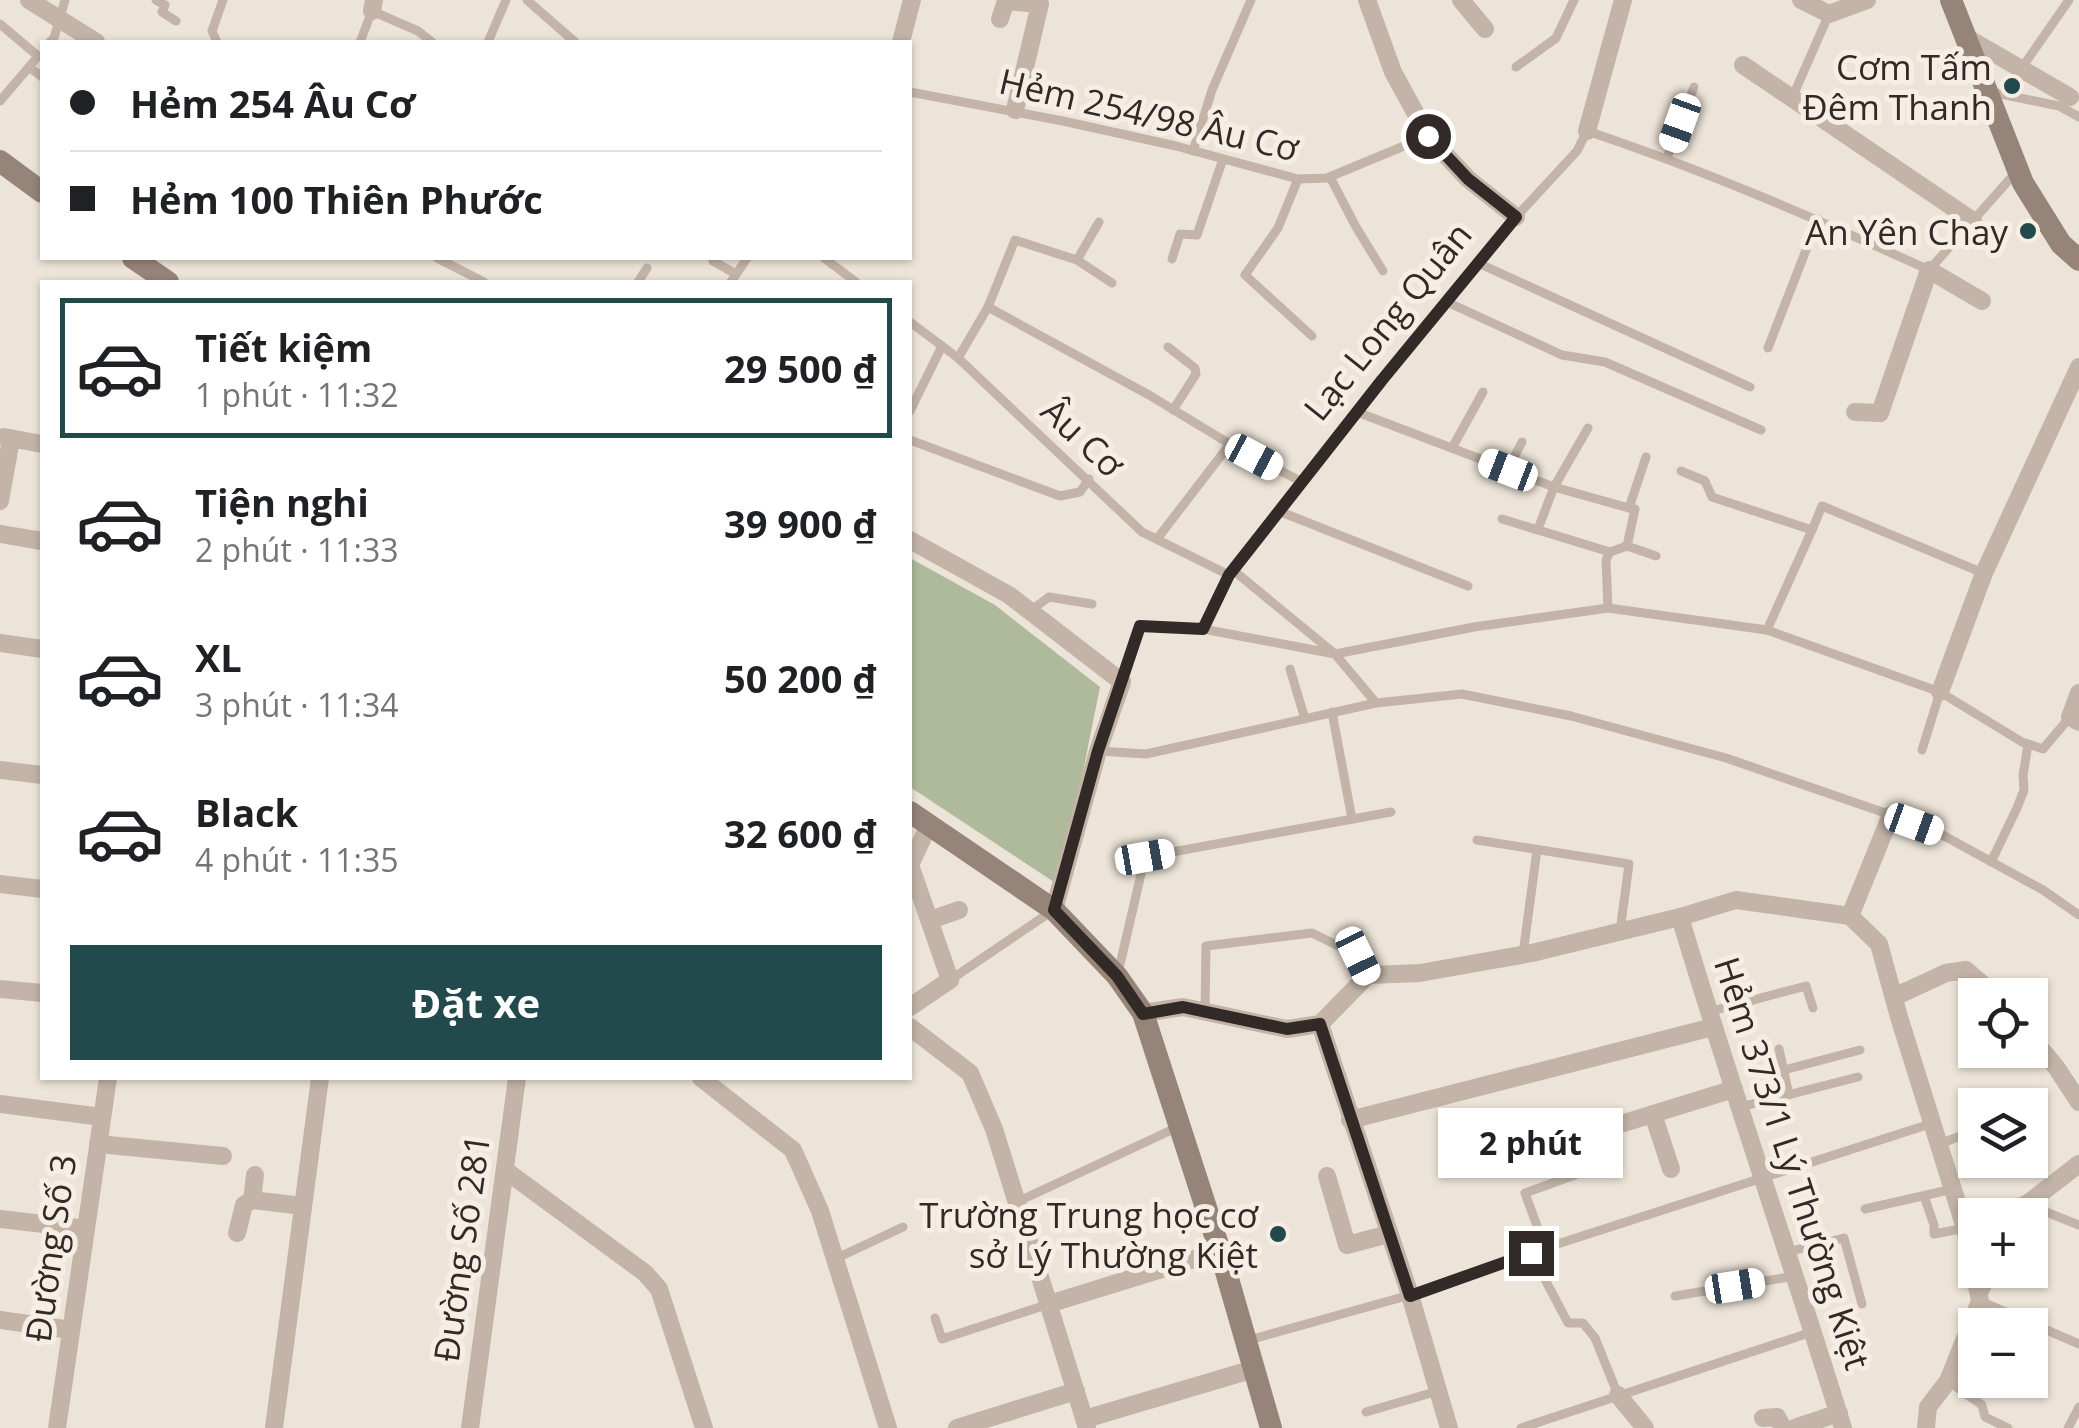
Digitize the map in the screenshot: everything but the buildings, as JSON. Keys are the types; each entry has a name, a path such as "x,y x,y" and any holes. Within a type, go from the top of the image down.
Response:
{"street":[{"path":"29,0 93,40"},
{"path":"1461,0 1485,29"},
{"path":"1586,131 1623,0"},
{"path":"1801,0 1829,14 1867,0"},
{"path":"1951,0 2023,184 2060,244 2079,260"},
{"path":"900,40 910,1"},
{"path":"1000,19 1006,1 1040,4 1014,110"},
{"path":"1372,1 1394,72 1428,136 1468,179 1516,217"},
{"path":"1964,36 2074,100"},
{"path":"1742,65 1973,221"},
{"path":"6,168 40,191"},
{"path":"136,260 165,280"},
{"path":"1855,412 1880,413 1929,270 1982,301"},
{"path":"1940,692 1984,573 2079,367"},
{"path":"0,501 5,438 40,444"},
{"path":"0,534 40,541"},
{"path":"912,542 1009,594 1122,682 1098,751 1054,910"},
{"path":"0,644 40,649"},
{"path":"2074,720 2079,694"},
{"path":"0,770 40,774"},
{"path":"1850,916 1891,815"},
{"path":"912,855 919,818 1054,910 1117,976 1143,1014 1220,1251 1272,1428"},
{"path":"912,870 950,980 912,1006"},
{"path":"0,884 40,889"},
{"path":"1143,1014 1183,1007 1287,1029 1320,1024 1368,975 1420,972 1523,954 1736,900 1850,916 1879,944 1958,1198"},
{"path":"930,920 959,910"},
{"name":"Hẻm 373/1 Lý Thường Kiệt","path":"1680,917 1841,1420"},
{"path":"1894,997 1946,973 1966,970 1975,978"},
{"path":"0,988 40,993"},
{"path":"1350,1120 1711,1019"},
{"path":"1320,1024 1449,1428"},
{"path":"912,1029 970,1073 994,1130 1086,1424 1254,1368"},
{"path":"2048,1057 2079,1102"},
{"name":"Đường Số 3","path":"57,1428 108,1080"},
{"path":"274,1428 320,1080"},
{"name":"Đường Số 281","path":"470,1428 518,1080"},
{"path":"704,1080 793,1150 820,1211 888,1428"},
{"path":"1624,1123 1737,1098"},
{"path":"0,1104 102,1117"},
{"path":"1654,1114 1671,1168"},
{"path":"98,1144 223,1156"},
{"path":"2037,1198 2079,1164"},
{"path":"505,1170 645,1273 659,1289 704,1428"},
{"path":"252,1200 255,1175"},
{"path":"1326,1176 1347,1245 1389,1234"},
{"path":"237,1233 244,1205 252,1200 303,1206"},
{"path":"0,1219 86,1229"},
{"path":"1049,1304 1220,1251"},
{"path":"1926,1428 1928,1407 1948,1381 1980,1301 1978,1288"},
{"path":"0,1320 71,1330"},
{"path":"956,1428 993,1423 1076,1391"},
{"path":"1618,1395 1644,1428"},
{"path":"1764,1418 1777,1417 1784,1428"},
{"path":"1794,1428 1841,1420"}],"lane":[{"path":"52,40 65,0"},
{"path":"156,0 165,5 162,12 176,21"},
{"path":"217,40 212,31 223,0"},
{"path":"489,40 506,0"},
{"path":"527,0 573,40"},
{"path":"1192,150 1212,90 1251,0"},
{"path":"1516,67 1556,38 1574,0"},
{"path":"2021,69 2069,0"},
{"path":"361,40 373,6 429,40"},
{"path":"1792,98 1829,14"},
{"path":"0,24 40,54 0,101"},
{"path":"29,68 40,75"},
{"path":"1667,158 1694,87"},
{"path":"1986,91 2059,106 2079,117"},
{"name":"Hẻm 254/98 Âu Cơ","path":"912,92 1014,110 1192,150 1298,179 1330,176 1428,136"},
{"path":"1586,131 1667,158 1818,219 1929,270 2018,170"},
{"name":"Lạc Long Quân","path":"1203,629 1231,573 1446,302 1577,150 1586,131"},
{"path":"1172,259 1180,234 1197,235 1222,159"},
{"path":"1330,176 1382,271"},
{"path":"1298,179 1278,228 1244,275 1312,336"},
{"path":"1768,348 1818,219"},
{"path":"1077,260 1099,222"},
{"path":"958,358 988,307 1015,240 1077,260 1112,283"},
{"path":"441,260 480,280"},
{"path":"714,260 733,278"},
{"path":"830,260 851,280"},
{"path":"1478,263 1750,387"},
{"path":"639,280 646,268"},
{"path":"1446,302 1562,355 1604,362 1761,430"},
{"path":"988,307 1302,482"},
{"name":"Âu Cơ","path":"912,324 958,358 1142,532 1231,573 1335,654"},
{"path":"912,407 942,346"},
{"path":"1168,347 1196,374 1173,410"},
{"path":"1452,448 1484,392"},
{"path":"1357,412 1554,487 1636,509 1627,546"},
{"path":"1538,528 1554,487 1588,428"},
{"path":"912,441 1060,496 1080,492 1089,480"},
{"path":"1508,470 1522,442"},
{"path":"1157,539 1230,444"},
{"path":"1629,508 1646,457"},
{"path":"1681,472 1705,482 1712,497 1812,530"},
{"path":"1767,630 1822,506 1984,573"},
{"path":"1281,512 1468,586"},
{"path":"1502,518 1610,552 1627,546 1656,556"},
{"path":"1608,608 1606,560 1610,552"},
{"path":"1030,611 1049,598 1092,604"},
{"path":"1122,682 1140,626 1203,629 1335,654 1608,608 1767,630 1940,692 2043,749 2074,720"},
{"path":"1335,654 1376,702"},
{"path":"1290,669 1305,719"},
{"path":"1922,750 1940,692"},
{"path":"1098,751 1146,754 1376,702 1462,694 1571,716 1726,758 1891,815 1936,832 2044,890 2079,915"},
{"path":"1332,712 1352,819"},
{"path":"1991,862 2024,790 2022,776 2028,744"},
{"path":"1117,976 1145,857 1391,812"},
{"path":"1476,840 1628,864 1620,931"},
{"path":"1523,954 1538,850"},
{"path":"950,980 1054,910"},
{"path":"1205,1011 1206,946 1312,933 1358,956 1368,975"},
{"path":"1711,1019 1806,986 1812,1008"},
{"path":"1779,1049 1790,1094"},
{"path":"1784,1070 1860,1050"},
{"path":"1822,1060 1830,1085"},
{"path":"1737,1098 1790,1094 1858,1078"},
{"path":"1246,1341 1410,1296 1545,1248 1933,1123"},
{"path":"1017,1202 1181,1126"},
{"path":"1940,1144 1958,1137"},
{"path":"1545,1248 1525,1194 1574,1175"},
{"path":"1865,1209 1954,1189"},
{"path":"1924,1196 1934,1234 1958,1229"},
{"path":"2048,1216 2079,1226"},
{"path":"835,1259 904,1227"},
{"path":"1787,1252 1844,1238 1862,1304"},
{"path":"1531,1253 1568,1323 1583,1323 1595,1338 1618,1395"},
{"path":"1675,1296 1794,1276"},
{"path":"1986,1288 1980,1301 2079,1344"},
{"path":"935,1318 942,1339 1049,1304"},
{"path":"1521,1428 1812,1332"},
{"path":"1948,1381 1982,1405 1985,1417 2006,1427"},
{"path":"1366,1412 1438,1390"},
{"path":"2068,1428 2079,1407"}],"green space":[{"path":"912,559 995,605 1100,687 1060,886 912,788"}],"place":[{"name":"Cơm Tấm Đêm Thanh","path":"2012,86"},
{"name":"An Yên Chay","path":"2028,231"},
{"name":"Trường Trung học cơ sở Lý Thường Kiệt","path":"1278,1234"}],"route":[{"path":"1428,136 1468,179 1516,217 1229,575 1203,629 1140,626 1098,751 1054,910 1117,976 1143,1014 1183,1007 1287,1029 1320,1024 1410,1296 1531,1253"}]}
